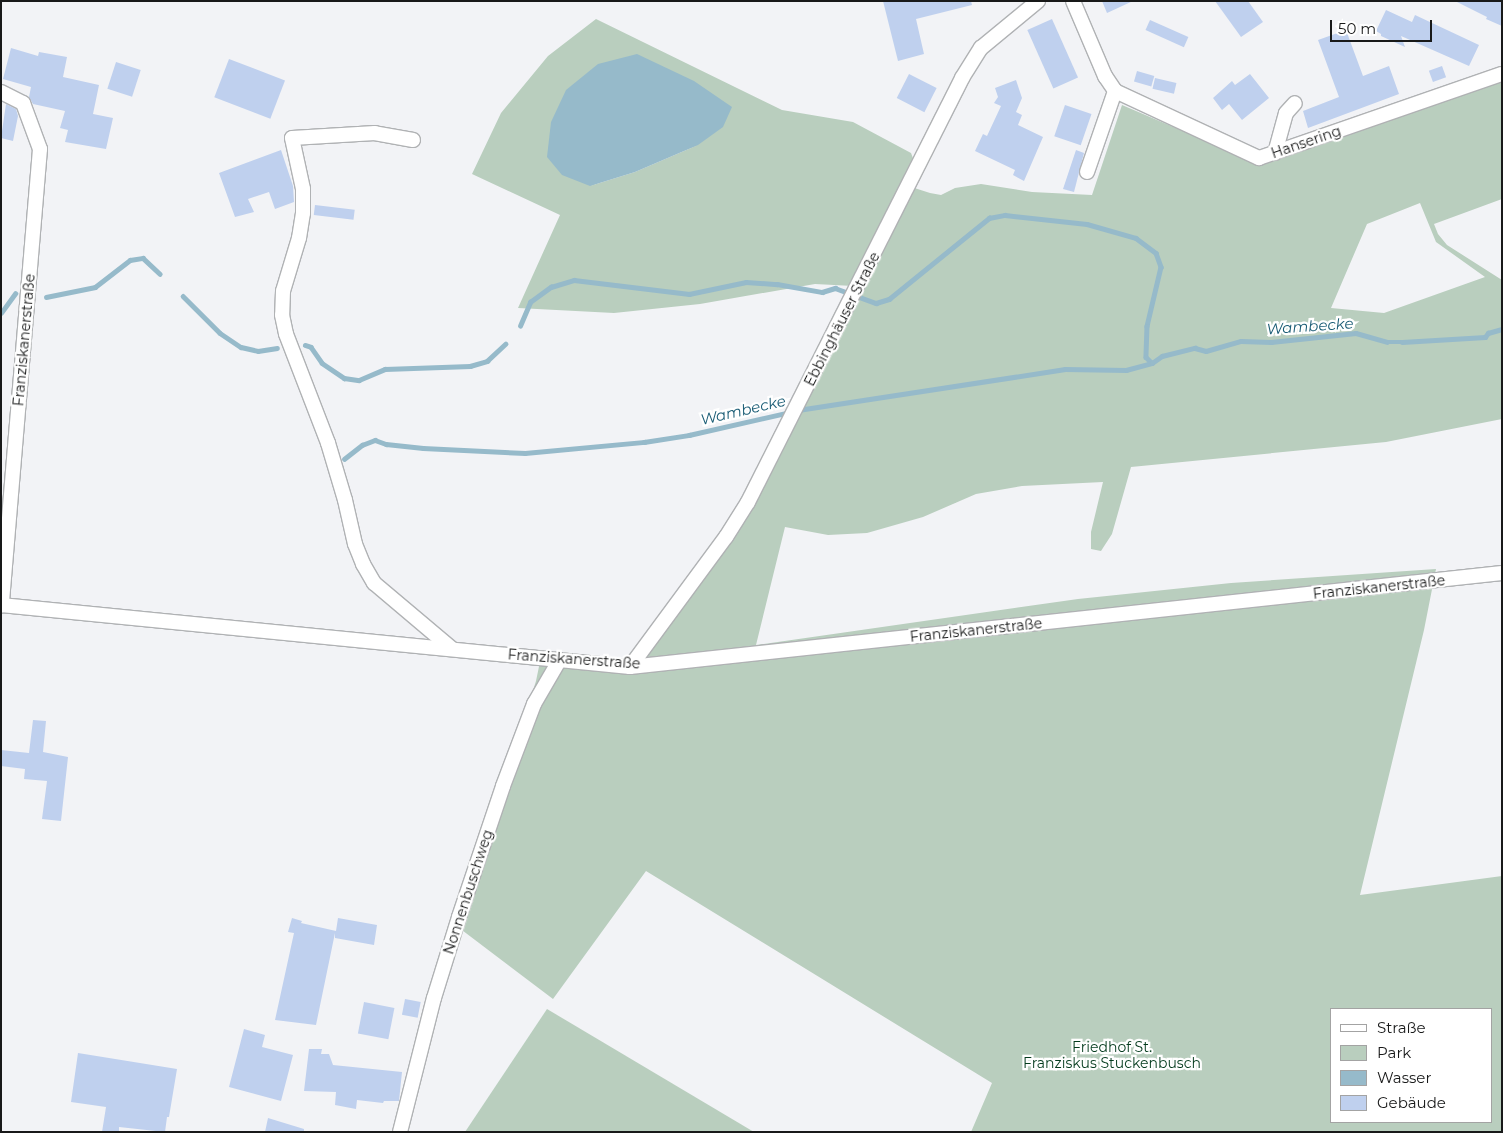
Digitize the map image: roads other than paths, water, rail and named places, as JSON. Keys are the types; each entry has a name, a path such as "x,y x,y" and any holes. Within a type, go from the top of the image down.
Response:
{"street":[{"name":"Ebbinghäuser Straße","path":"630,667 726,537 748,502 854,296 962,78 981,48 1038,1"},
{"path":"1073,1 1105,76 1115,91 1087,172"},
{"name":"Hansering","path":"1115,91 1259,158 1502,74"},
{"name":"Franziskanerstraße","path":"1,92 23,103 40,149 2,605 630,667 1502,573"},
{"path":"1275,153 1286,114 1295,103"},
{"path":"413,140 375,133 292,138 303,189 303,213 299,238 283,291 282,315 286,334 328,443 345,500 355,544 363,564 374,583 451,648"},
{"name":"Nonnenbuschweg","path":"400,1132 434,998 503,786 534,704 559,661"}],"water":[{"path":"637,54 694,81 732,107 723,127 698,145 635,172 590,186 562,175 547,157 551,122 566,90 598,64"}],"waterway":[{"name":"Wambecke","path":"520,326 530,302 551,287 574,280 689,294 746,282 777,284 822,292 835,288 876,303 889,299 989,218 1005,215 1087,224 1136,238 1156,253 1161,267 1147,326 1146,357 1152,363"},
{"name":"Wambecke","path":"46,297 95,287 130,260 143,258 160,274"},
{"name":"Wambecke","path":"1,313 15,294"},
{"name":"Wambecke","path":"183,296 220,333 241,347 258,351 277,348"},
{"name":"Wambecke","path":"798,410 1065,369 1126,370 1152,363 1162,356 1195,348 1206,351 1241,341 1271,342 1356,333 1387,342 1402,342 1485,337 1488,333 1502,329"},
{"name":"Wambecke","path":"305,345 311,347 322,363 344,378 359,380 385,369 470,366 487,361 505,344"},
{"name":"Wambecke","path":"344,459 362,445 375,440 386,444 423,448 525,453 644,442 689,435 790,412"}],"park label":[{"name":"Friedhof St. Franziskus Stuckenbusch","path":"1112,1056"}]}
